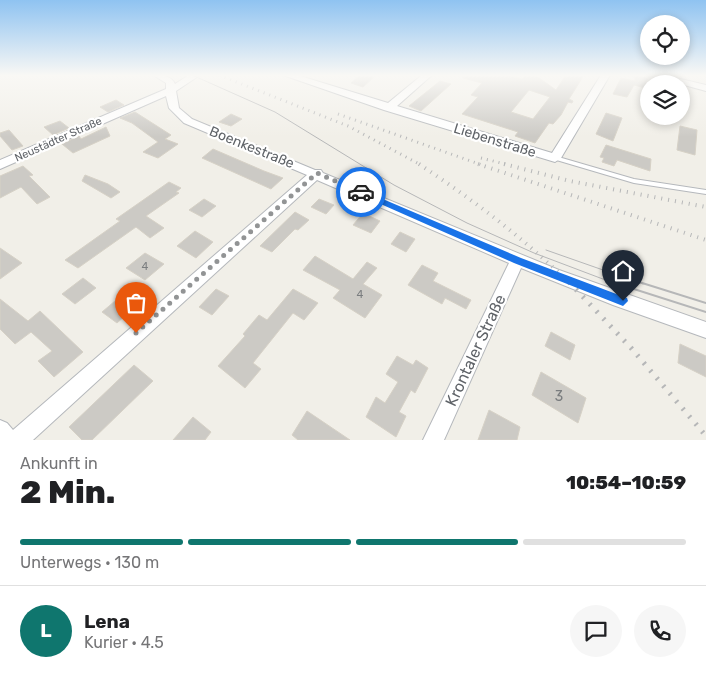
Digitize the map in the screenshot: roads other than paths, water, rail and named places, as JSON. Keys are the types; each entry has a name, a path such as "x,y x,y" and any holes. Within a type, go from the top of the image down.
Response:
{"street":[{"name":"Neustädter Straße","path":"0,165 158,96"},
{"name":"Boenkestraße","path":"171,96 171,104 180,116 188,121 317,173 517,261 607,296 706,330"},
{"name":"Liebenstraße","path":"350,96 555,158"},
{"path":"388,108 403,96"},
{"path":"555,158 593,96"},
{"path":"17,440 317,173"},
{"name":"Krontaler Straße","path":"433,440 517,261"},
{"path":"0,430 8,440"}],"lane":[{"name":"Liebenstraße","path":"555,158 634,181 706,192"}],"tram line":[{"path":"238,96 275,112 394,185 467,223 534,253 616,284"},
{"path":"546,250 643,284"},
{"path":"612,282 706,312"},
{"path":"639,282 706,303"}],"railway":[{"path":"271,96 348,126 421,165"},
{"path":"338,114 482,165"},
{"path":"481,158 509,165"},
{"path":"419,164 498,220 570,284"},
{"path":"478,164 706,240"},
{"path":"504,164 570,181 706,207"},
{"path":"569,282 632,349 706,436"}]}
